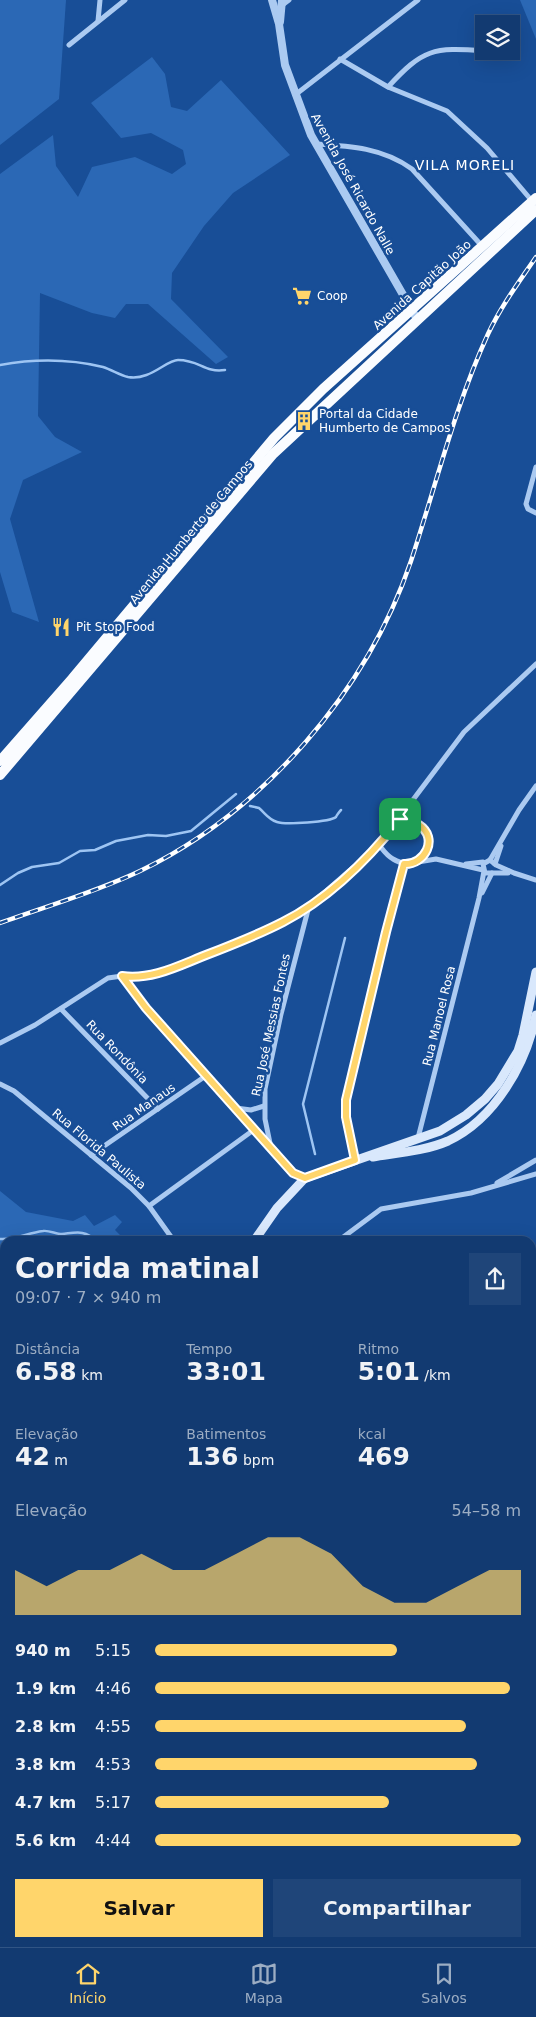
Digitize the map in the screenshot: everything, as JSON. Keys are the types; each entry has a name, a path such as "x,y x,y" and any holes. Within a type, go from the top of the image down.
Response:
{"highway":[{"name":"Avenida Capitão João","path":"328,401 483,247 535,203"},
{"name":"Avenida Capitão João","path":"323,389 415,315 535,203"},
{"name":"Avenida Humberto de Campos","path":"0,775 274,438 323,389"},
{"name":"Avenida Humberto de Campos","path":"0,761 273,454 328,401"}],"main road":[{"path":"257,1236 277,1208 305,1178 391,1146 418,1139 456,1122 485,1099 509,1068 530,1036 536,972"},
{"path":"355,1160 426,1149 449,1140 464,1130 491,1106 520,1067 536,1015"}],"street":[{"path":"98,21 100,0"},
{"path":"69,45 125,0"},
{"name":"Avenida José Ricardo Nalle","path":"272,0 273,9 279,24 285,65 295,96 316,144 415,315"},
{"path":"295,96 418,0"},
{"path":"273,9 284,2"},
{"name":"Avenida José Ricardo Nalle","path":"279,24 284,2"},
{"path":"388,87 409,65 437,50 449,48 475,50"},
{"path":"340,59 388,87 438,107 459,120 535,203"},
{"path":"316,144 368,150 390,156 402,162 412,169 483,247"},
{"path":"536,467 526,504 528,509 536,513"},
{"path":"0,1043 61,1009 108,978 122,976 142,978 170,970 251,937 309,906 379,845 464,732 536,664"},
{"path":"494,863 505,834 536,786"},
{"path":"400,819 421,826 428,838 431,854 436,859"},
{"path":"379,845 393,859 404,864 436,859 463,864 483,871 514,873"},
{"path":"416,862 422,858 429,845"},
{"name":"Rua Manoel Rosa","path":"418,1139 479,898 483,862"},
{"path":"463,864 494,863 514,873 536,880"},
{"name":"Rua Manoel Rosa","path":"479,898 492,872 494,863"},
{"path":"355,1160 346,1117 346,1100 404,864"},
{"name":"Rua José Messias Fontes","path":"271,1148 264,1106 265,1089 281,1014 309,906"},
{"path":"122,976 146,1008 293,1173 305,1178"},
{"name":"Rua Rondônia","path":"61,1009 158,1109"},
{"name":"Rua Manaus","path":"91,1155 207,1075"},
{"name":"Rua Florida Paulista","path":"0,1084 14,1091 149,1206 170,1236"},
{"path":"236,1108 251,1110 264,1106"},
{"path":"149,1206 255,1129"},
{"path":"493,1186 536,1160"},
{"path":"345,1236 381,1209 458,1196 536,1174"}],"shaded area":[{"path":"0,0 66,0 59,99 0,145"},
{"path":"520,0 536,0 536,39"},
{"path":"152,57 165,74 171,107 187,111 221,80 290,155 233,193 204,226 172,273 171,299 228,357 216,364 148,304 126,304 115,318 92,313 40,293 38,416 55,437 82,452 23,480 10,519 39,622 12,612 0,572 0,174 53,135 56,166 78,197 92,167 135,157 172,174 186,164 183,150 151,133 121,138 91,103"},
{"path":"0,1191 26,1212 73,1221 85,1215 94,1226 115,1215 122,1222 115,1230 121,1236 0,1236"}],"waterway":[{"path":"0,365 38,361 65,361 103,367 128,377 143,376 178,360 192,362 212,370 225,370"},
{"path":"0,885 18,873 32,867 59,863 80,851 95,850 116,841 148,835 166,836 191,831 236,794"},
{"path":"250,806 259,808 269,818 282,823 317,822 332,819 341,810"},
{"path":"315,1154 303,1104 345,938"},
{"path":"20,1236 45,1231 62,1234 84,1233 90,1236"}],"railway":[{"path":"0,923 123,879 185,846 228,816 269,781 306,742 339,700 368,656 392,609 411,561 456,417 476,361 499,314 536,257"}],"place":[{"name":"Coop","path":"302,296"},
{"name":"Portal da Cidade Humberto de Campos","path":"304,421"},
{"name":"Pit Stop Food","path":"61,627"}],"district":[{"name":"VILA MORELI","path":"465,165"}],"route":[{"path":"400,819 421,826 426,831 429,845 427,852 422,858 412,864 404,864 346,1100 346,1117 355,1160 305,1178 293,1173 146,1008 122,976 142,978 170,970 251,937 284,921 309,906 345,877 379,845 400,819"}]}
